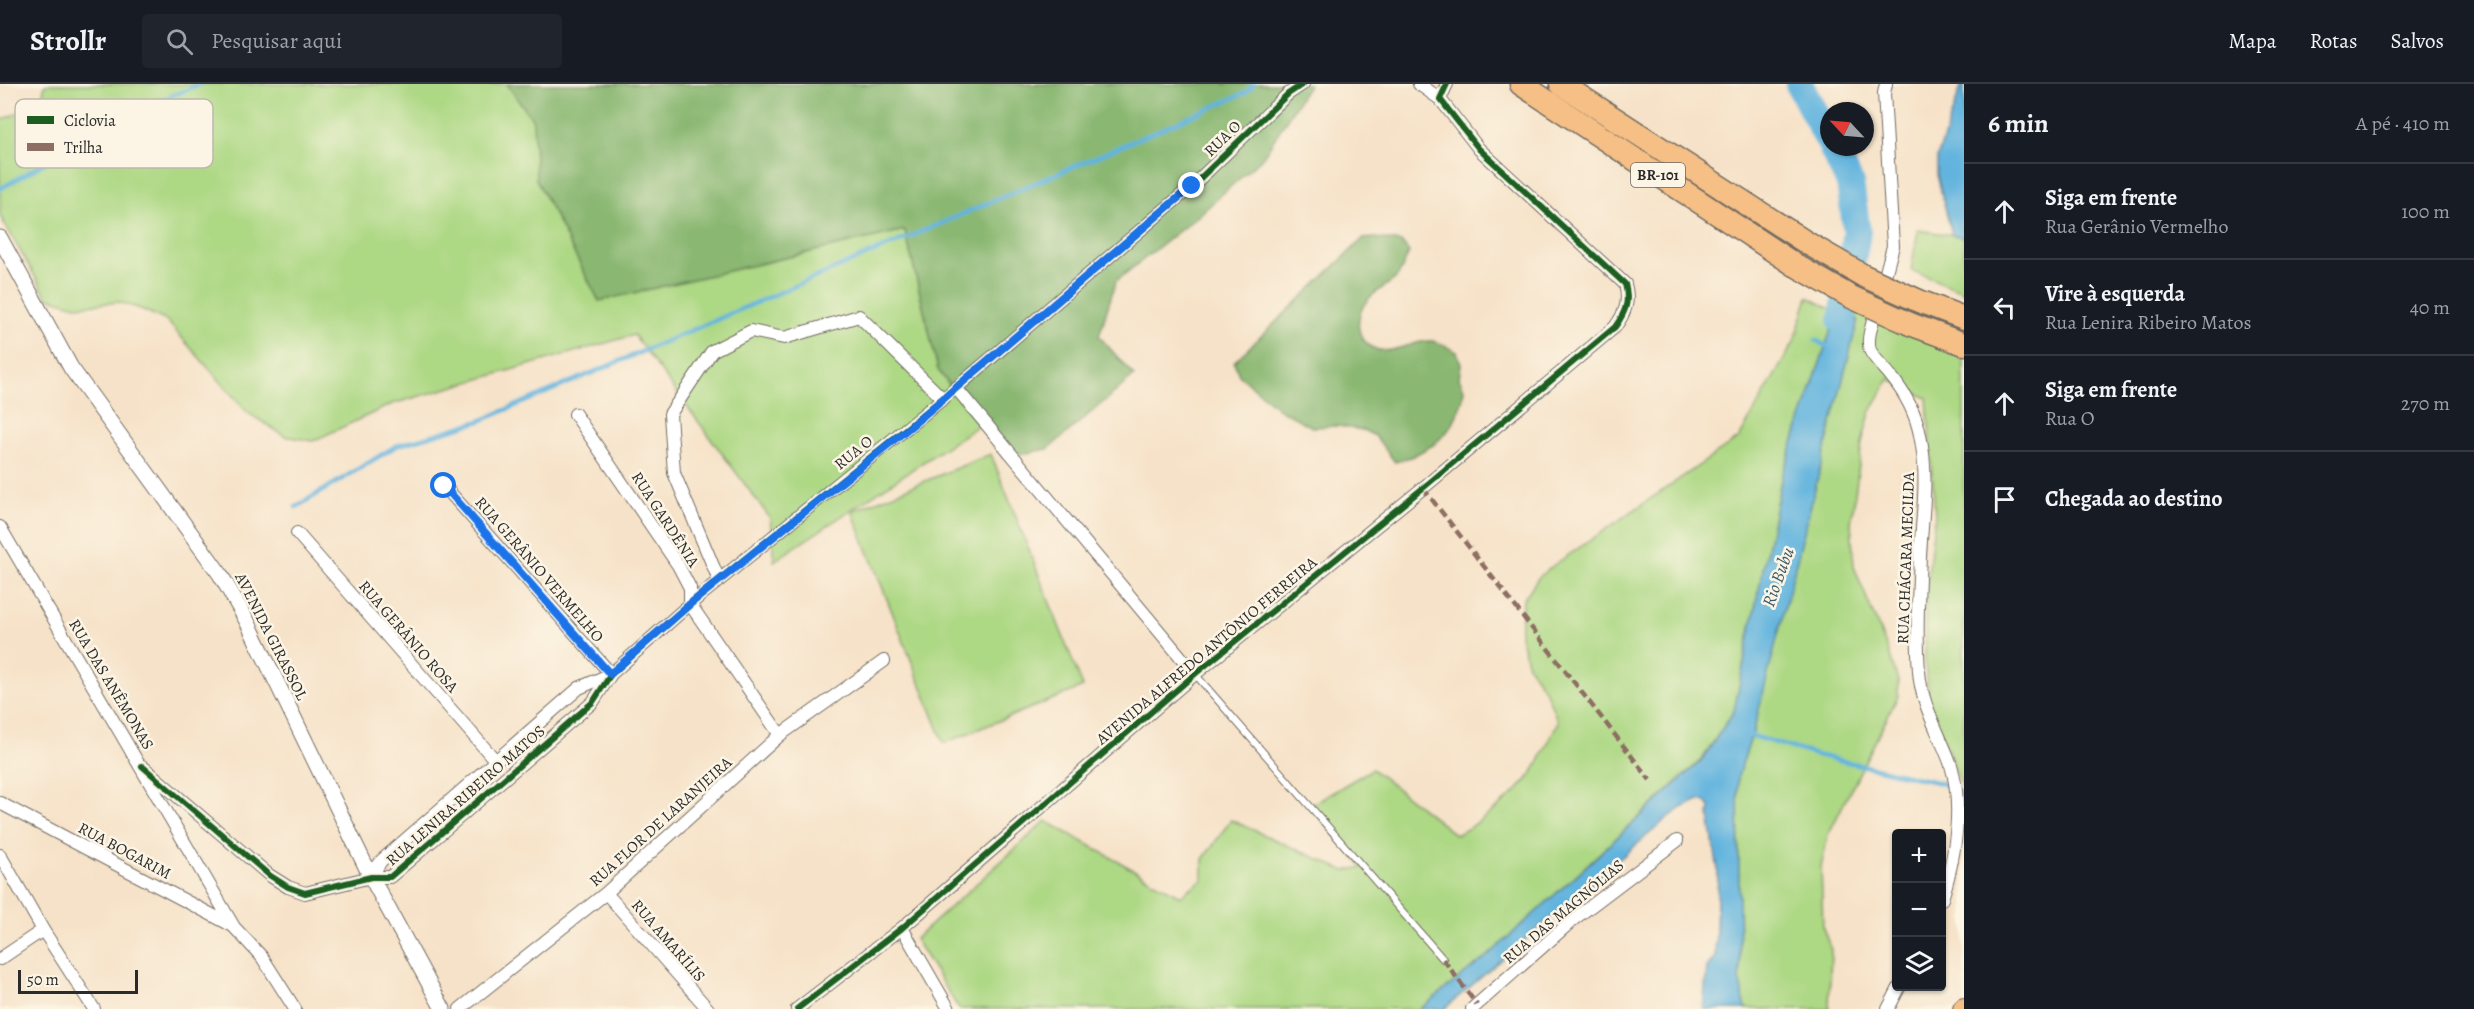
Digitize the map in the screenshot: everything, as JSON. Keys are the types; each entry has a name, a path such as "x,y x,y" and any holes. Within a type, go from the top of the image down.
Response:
{"highway":[{"name":"BR-101","path":"1521,84 1795,265 1849,296 1910,324 1964,344"},
{"name":"BR-101","path":"1561,84 1807,243 1864,276 1964,318"}],"street":[{"name":"RUA O","path":"690,604 956,388 1192,186 1288,94 1303,84"},
{"path":"1419,84 1440,99 1447,84"},
{"name":"RUA CHÁCARA MECILDA","path":"1886,84 1884,93 1893,246 1869,342 1870,350 1891,376 1912,410 1920,434 1924,462 1926,493 1920,557 1919,672 1926,706 1950,764 1958,802 1952,857 1945,883"},
{"name":"AVENIDA ALFREDO ANTÔNIO FERREIRA","path":"797,1009 902,928 1195,674 1615,327 1627,307 1628,294 1625,284 1479,149 1440,99"},
{"name":"AVENIDA GIRASSOL","path":"0,238 71,368 220,574 247,621 370,877 443,1009"},
{"path":"719,580 674,473 670,414 712,351 752,331 784,338 859,316 943,399"},
{"path":"956,388 1195,674"},
{"name":"RUA GARDÊNIA","path":"575,414 678,565 690,588 690,604 780,735"},
{"name":"RUA GERÂNIO VERMELHO","path":"444,486 610,674"},
{"name":"RUA DAS ANÊMONAS","path":"0,526 234,927 262,957 295,1009"},
{"name":"RUA GERÂNIO ROSA","path":"297,533 495,760"},
{"name":"RUA LENIRA RIBEIRO MATOS","path":"370,877 381,861 579,688 610,674 690,604"},
{"name":"RUA FLOR DE LARANJEIRA","path":"460,1009 606,893 780,735 884,661"},
{"name":"RUA LENIRA RIBEIRO MATOS","path":"142,766 269,875 288,887 305,893 370,877 390,877 593,702 610,674"},
{"name":"RUA BOGARIM","path":"0,803 234,927"},
{"name":"RUA DAS MAGNÓLIAS","path":"1477,1008 1574,919 1677,841"},
{"path":"0,855 93,1009"},
{"name":"RUA AMARÍLIS","path":"606,893 708,1009"},
{"path":"902,928 949,1009"},
{"path":"0,959 44,930"},
{"path":"1888,1009 1898,991"}],"lane":[{"path":"1195,674 1443,959"}],"green space":[{"path":"45,84 507,84 533,120 536,179 599,301 905,230 938,370 979,425 774,561 770,518 634,335 392,404 313,441 285,436 248,413 167,321 119,302 76,306 47,297 0,216 0,121 15,114 15,168 213,168 213,99 42,99"},
{"path":"507,84 1309,84 1263,157 1198,216 1116,281 1099,336 1134,376 1048,449 1004,457 938,370 905,230 599,301 536,179 533,120"},
{"path":"1918,230 1964,237 1964,292 1911,270"},
{"path":"1376,238 1401,242 1409,252 1397,277 1365,303 1359,321 1363,339 1370,346 1387,351 1423,341 1432,341 1445,346 1457,352 1461,364 1459,378 1464,389 1462,402 1452,426 1435,444 1413,456 1395,462 1375,436 1363,430 1338,426 1312,427 1279,409 1239,375 1234,362 1363,239"},
{"path":"1808,297 1837,312 1782,476 1734,711 1702,759 1489,955 1420,1009 959,1009 915,939 1046,821 1180,896 1203,879 1203,859 1231,820 1345,871 1363,867 1310,806 1372,769 1456,835 1499,806 1520,787 1535,769 1558,722 1546,692 1528,666 1520,635 1523,600 1538,578 1554,565 1739,438 1794,342"},
{"path":"1850,303 1964,353 1964,828 1961,784 1929,701 1925,665 1925,601 1935,515 1927,398 1889,379 1870,413 1862,443 1851,523 1854,567 1889,653 1898,681 1898,696 1828,835 1821,867 1823,928 1831,950 1829,1009 1746,1009 1740,983 1738,776 1754,729"},
{"path":"991,454 1083,687 944,743 852,511"}],"water":[{"path":"1962,84 1964,84 1964,237 1952,235 1937,175 1937,158"},
{"path":"1850,303 1858,320 1754,729 1738,776 1740,983 1746,1009 1703,1009 1707,967 1715,957 1718,870 1709,816 1710,807 1706,802 1699,800 1681,808 1663,822 1444,1009 1420,1009 1489,955 1702,760 1734,711 1782,476 1837,312"}],"waterway":[{"path":"164,99 201,84"},
{"path":"296,507 396,446 480,421 1245,93 1254,84"},
{"name":"Rio Bubu","path":"1799,84 1820,124"},
{"name":"Rio Bubu","path":"1836,156 1850,183 1857,232 1842,322"},
{"path":"0,189 36,168"},
{"path":"1816,340 1829,348"},
{"path":"1746,734 1816,755 1941,783 1964,797"}],"marked path":[{"path":"1423,488 1650,780"},
{"path":"1443,959 1477,1005"}],"cycle path":[{"path":"142,766 269,875 288,887 305,893 371,877 390,877 593,702 611,674 690,604 956,388 1192,186 1288,94 1303,84"},
{"path":"797,1009 902,928 1195,674 1423,488 1615,327 1626,307 1625,284 1479,149 1440,99 1447,84"}],"route":[{"path":"444,486 610,674 690,604 910,427 1192,186"}]}
